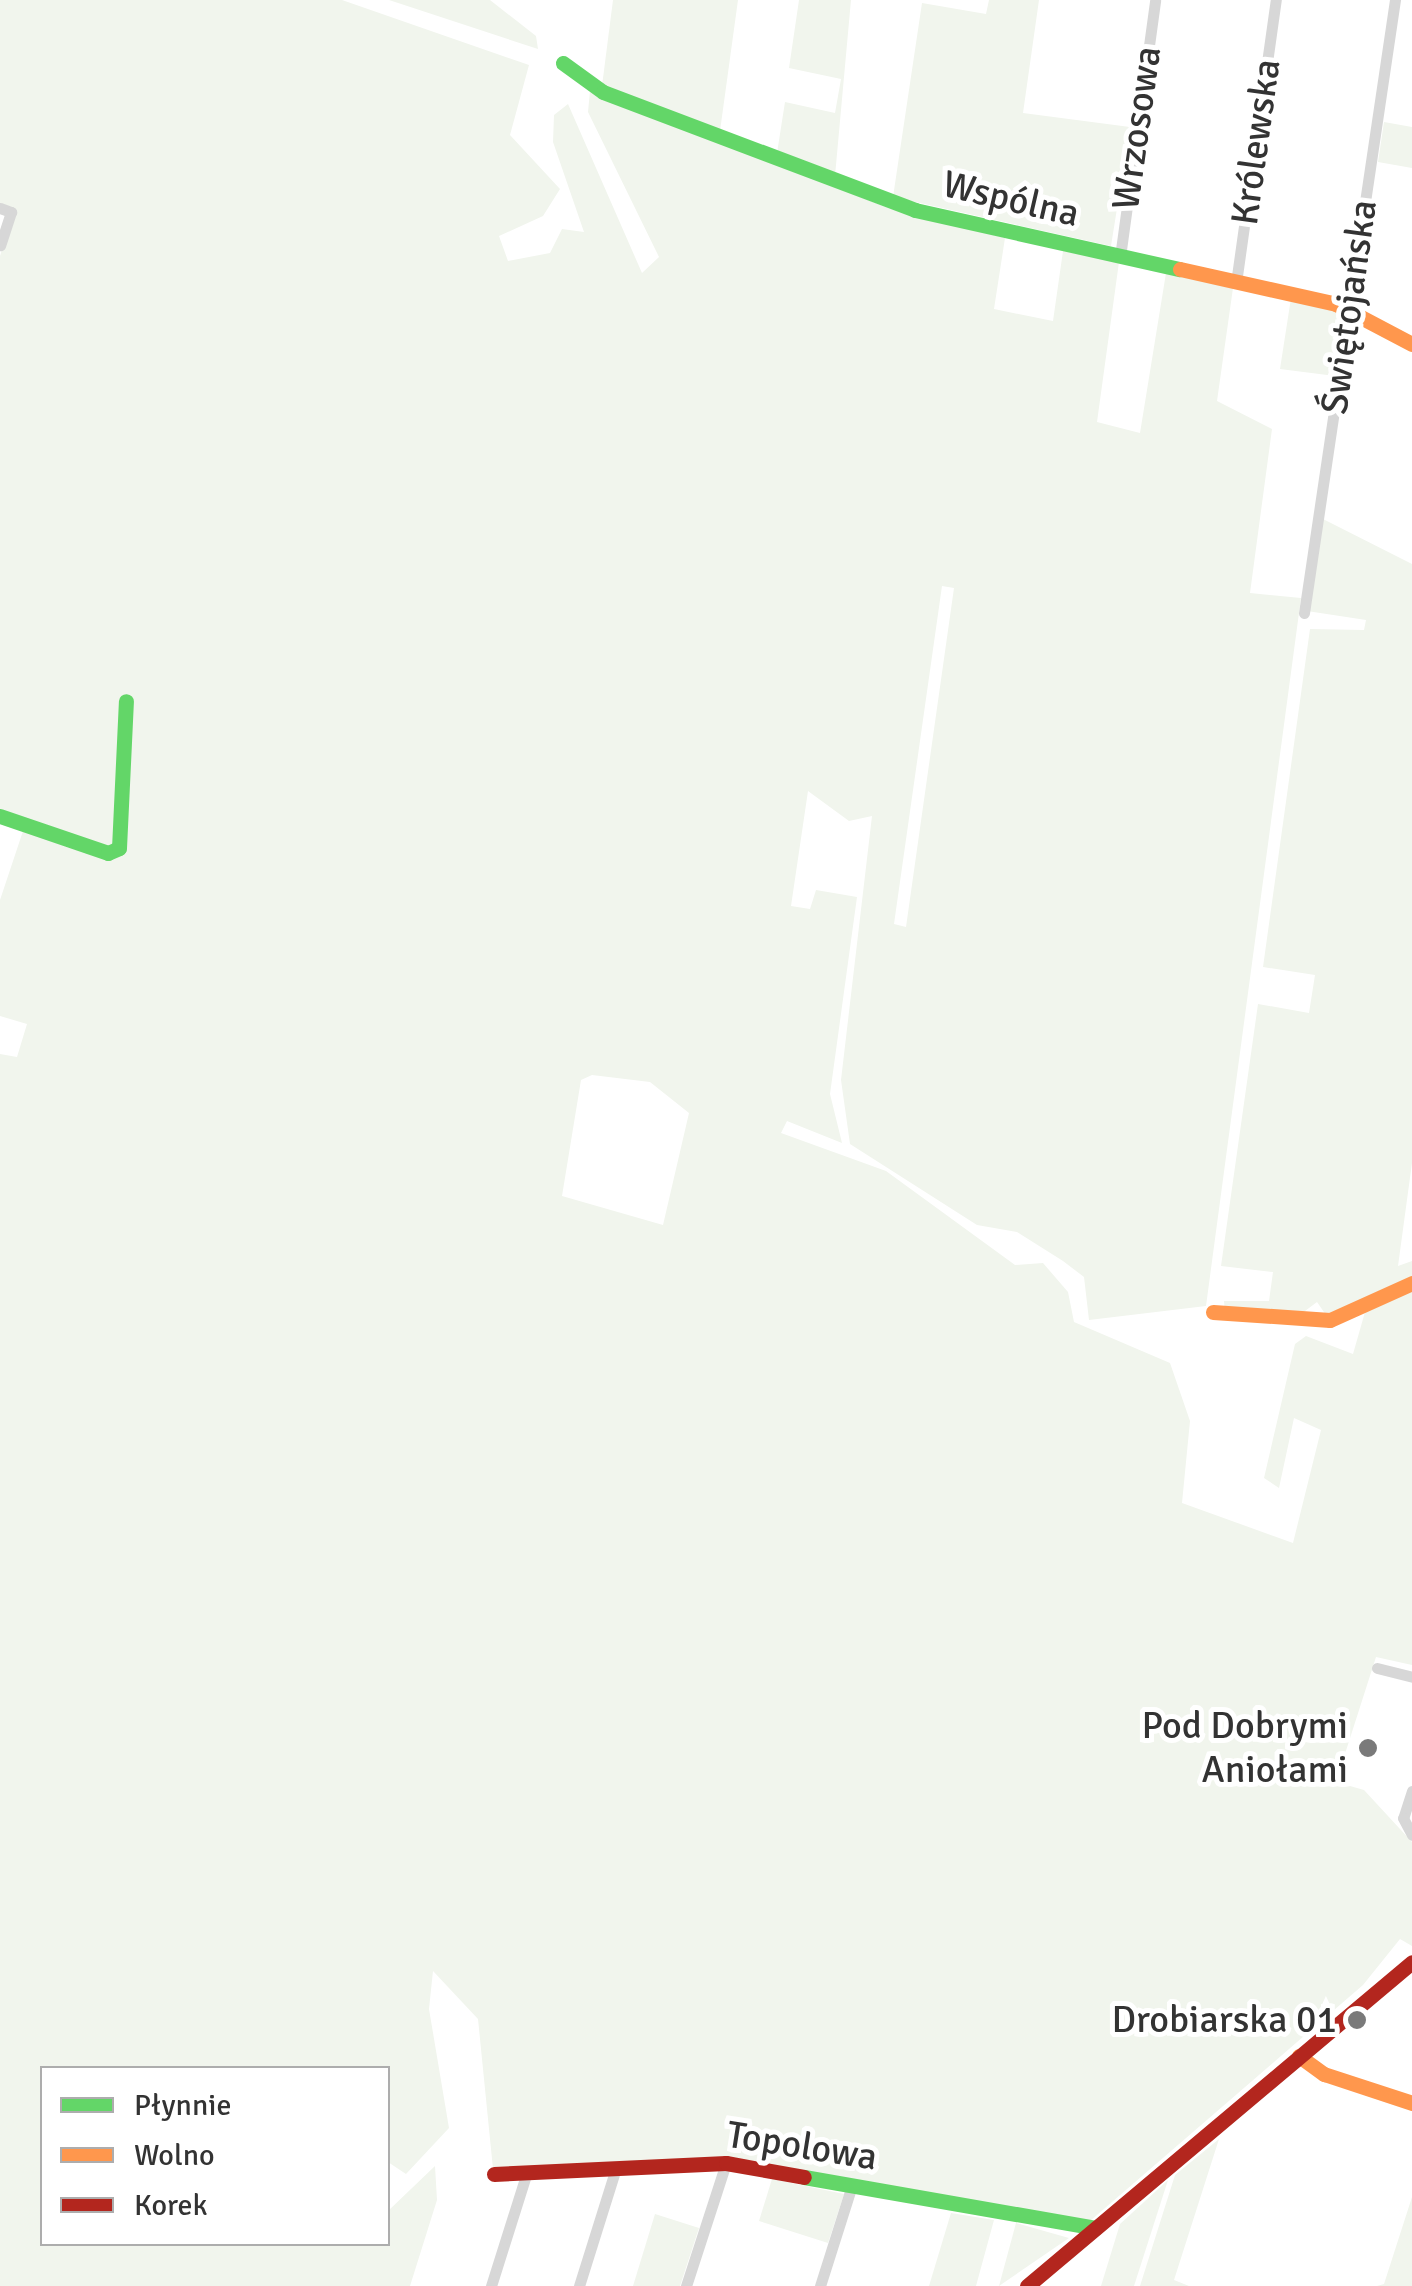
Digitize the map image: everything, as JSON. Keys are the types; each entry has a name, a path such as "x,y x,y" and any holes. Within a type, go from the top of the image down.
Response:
{"street":[{"name":"Wrzosowa","path":"1120,257 1155,0"},
{"name":"Królewska","path":"1236,284 1276,0"},
{"name":"Świętojańska","path":"1304,614 1395,0"},
{"name":"Wspólna","path":"564,64 602,92 915,210 1349,309 1412,344"},
{"path":"0,245 6,210"},
{"path":"0,816 108,853 126,839 126,701"},
{"path":"1213,1312 1330,1320 1412,1284"},
{"path":"1377,1668 1412,1677"},
{"path":"1412,1790 1404,1818 1412,1836"},
{"path":"1027,2286 1412,1962"},
{"path":"1298,2056 1324,2074 1412,2102"},
{"path":"686,2286 726,2163"},
{"name":"Topolowa","path":"494,2174 726,2163 1096,2228"},
{"path":"579,2286 616,2168"},
{"path":"491,2286 527,2172"},
{"path":"820,2286 852,2186"}],"shaded area":[{"path":"0,0 342,0 529,65 510,135 560,189 543,216 499,236 508,261 550,253 562,229 584,232 553,142 554,115 568,104 642,273 659,257 588,112 590,91 888,208 1005,238 994,309 1053,321 1063,251 1119,262 1097,422 1140,433 1166,273 1233,288 1217,401 1272,429 1250,593 1301,598 1206,1306 1089,1320 1084,1277 1063,1261 1017,1232 977,1225 850,1144 841,1080 872,816 849,821 808,791 791,906 810,909 816,890 857,897 830,1094 842,1143 787,1121 781,1133 886,1171 1015,1265 1043,1263 1068,1292 1074,1322 1170,1363 1190,1421 1182,1503 1293,1543 1321,1430 1294,1418 1279,1488 1264,1478 1295,1344 1306,1336 1353,1354 1365,1312 1412,1289 1412,1665 1376,1657 1336,1782 1364,1790 1412,1842 1412,1946 1400,1939 1363,1985 1090,2221 731,2159 493,2169 478,2019 433,1971 429,2009 449,2128 406,2174 390,2163 390,2066 40,2066 40,2246 390,2246 390,2209 435,2166 437,2200 410,2286 0,2286 0,1054 17,1057 27,1024 0,1016 0,900 27,819 0,810 0,256 14,212 0,206","holes":["942,586 954,588 906,927 894,924","592,1075 650,1082 689,1113 663,1225 562,1196 581,1080"]},
{"path":"389,0 490,0 536,36 538,49"},
{"path":"613,0 738,0 720,131 602,86"},
{"path":"799,0 851,0 835,176 777,153 785,102 835,113 841,79 789,68"},
{"path":"989,0 1039,0 1023,113 1130,127 1111,246 893,197 922,3 986,14"},
{"path":"1384,122 1412,127 1412,168 1378,162"},
{"path":"1291,298 1334,308 1343,320 1335,376 1280,369"},
{"path":"1321,518 1412,564 1412,1163 1398,1266 1412,1261 1412,1278 1326,1315 1317,1302 1297,1317 1225,1312 1224,1301 1269,1301 1273,1272 1221,1266 1258,1004 1309,1013 1315,975 1263,967 1310,629 1364,630 1366,620 1307,611"},
{"path":"1219,2139 1174,2280 1189,2286 1140,2286 1175,2175"},
{"path":"772,2179 844,2194 828,2243 759,2221"},
{"path":"1168,2180 1134,2286 1101,2286 1120,2224"},
{"path":"1412,2197 1412,2286 1377,2286 1384,2284"},
{"path":"951,2213 994,2220 976,2286 929,2286"},
{"path":"655,2214 699,2228 680,2286 633,2286"},
{"path":"1016,2223 1069,2238 999,2286"}],"traffic: fast":[{"path":"563,63 603,92 915,210 1180,269"},
{"path":"0,816 108,853 119,848 126,701"},
{"path":"804,2177 1096,2228"}],"traffic: slow":[{"path":"1180,269 1336,304 1412,344"},
{"path":"1213,1312 1330,1320 1412,1283"},
{"path":"1299,2056 1324,2074 1412,2103"}],"traffic: jam":[{"path":"1027,2286 1412,1962"},
{"path":"494,2174 726,2163 804,2177"}],"place":[{"name":"Pod Dobrymi Aniołami","path":"1368,1748"},
{"name":"Drobiarska 01","path":"1357,2020"}]}
